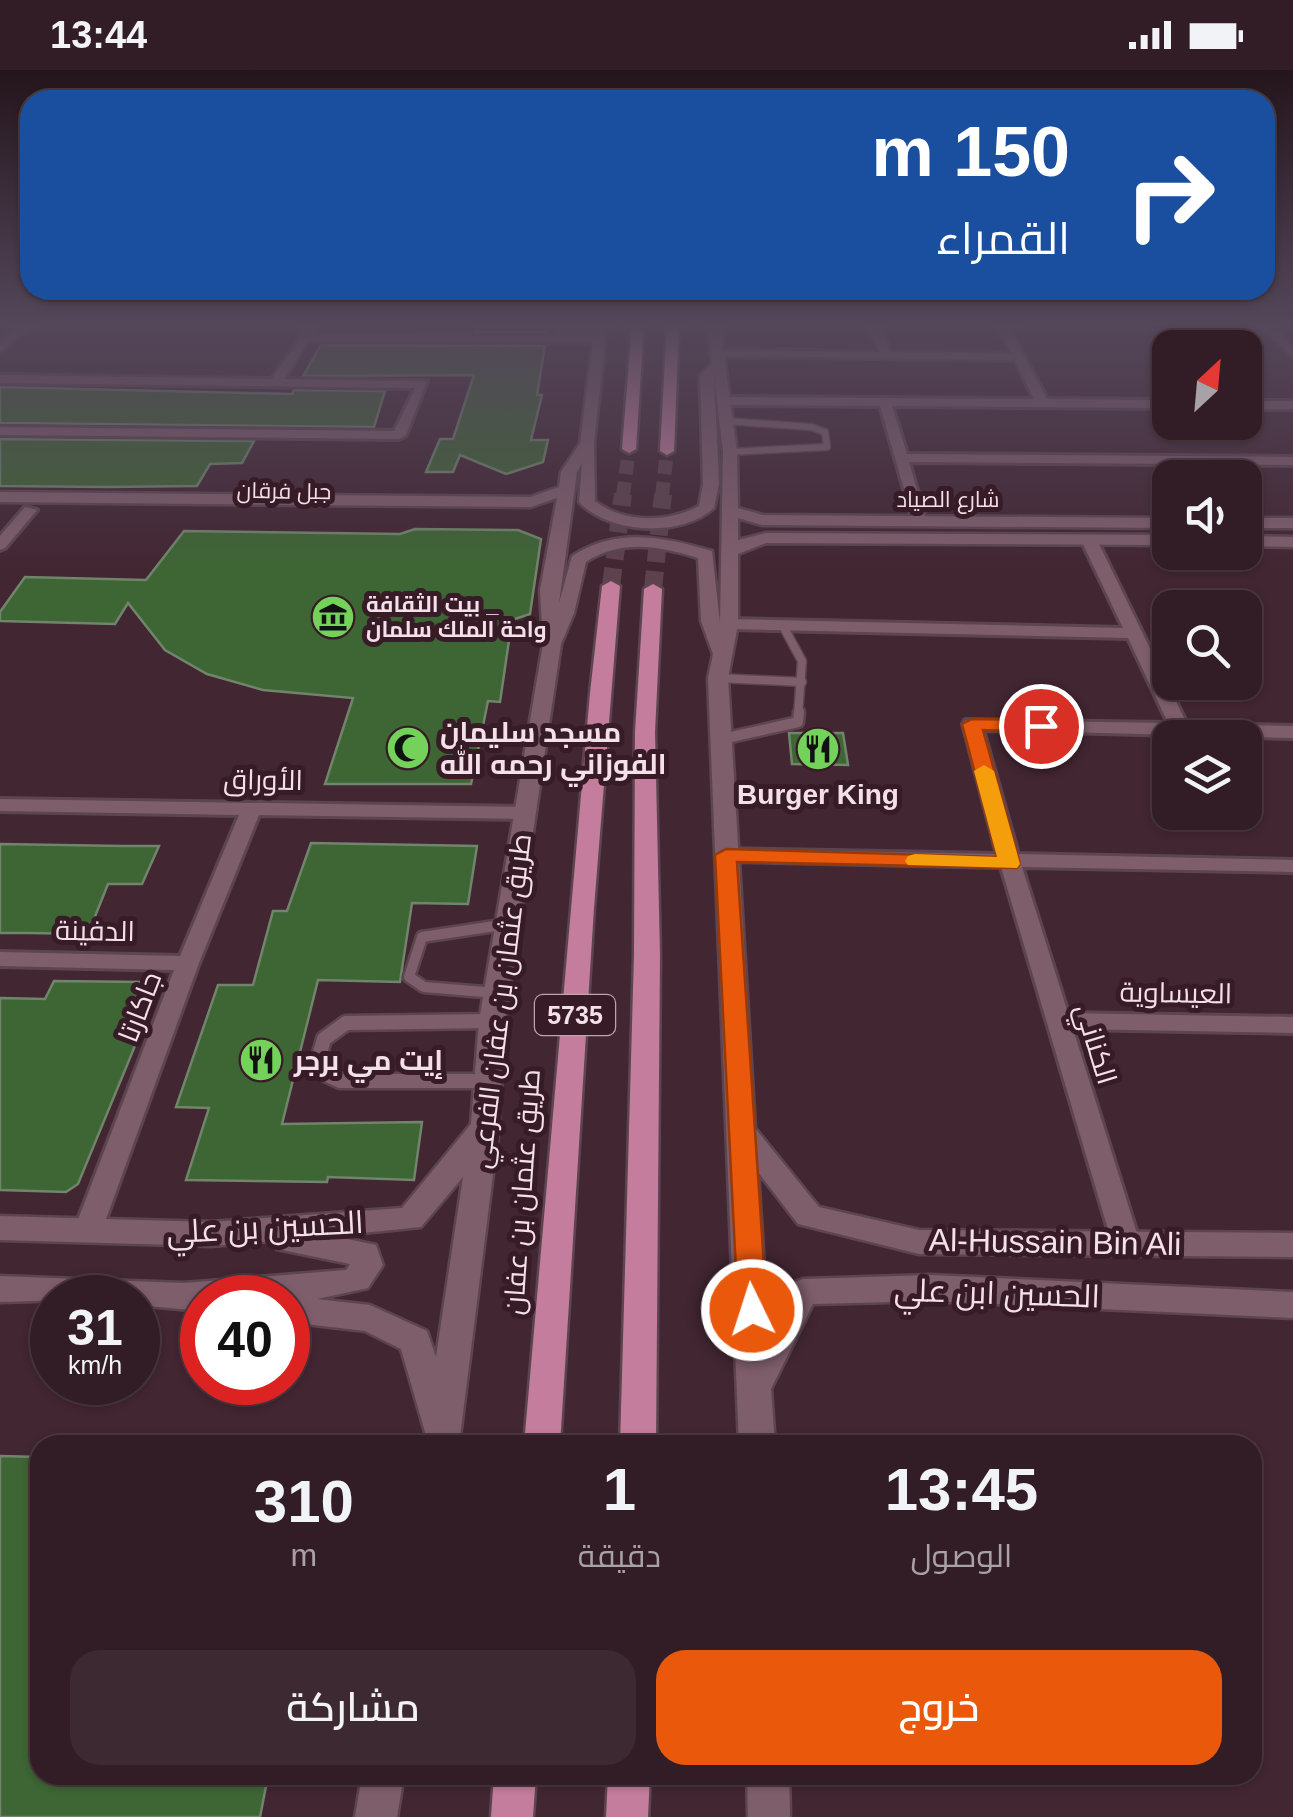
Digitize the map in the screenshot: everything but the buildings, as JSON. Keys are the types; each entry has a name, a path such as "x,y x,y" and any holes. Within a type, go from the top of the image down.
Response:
{"main road":[{"path":"629,450 632,407"},
{"path":"667,451 669,407"},
{"name":"طريق عثمان بن عفان","path":"543,1435 589,787 611,586"},
{"name":"5735","path":"638,1435 647,955 645,732 653,589"},
{"path":"512,1817 514,1785"},
{"path":"628,1817 629,1785"}],"street":[{"path":"0,431 399,435 412,407"},
{"name":"طريق عثمان بن عفان الفرعي","path":"443,1435 486,1126 485,1080 492,1021 552,644 546,525 566,490 569,472 587,444 591,407"},
{"path":"587,444 587,502 594,510 610,517 638,520 694,517 706,508 711,484 708,407"},
{"path":"725,407 730,452 730,552 729,624 721,666 722,739 757,1435"},
{"path":"726,411 805,407"},
{"path":"886,407 919,521"},
{"path":"901,458 1293,460"},
{"name":"جبل فرقان","path":"0,510 507,509 566,490"},
{"name":"جبل فرقان","path":"0,498 507,509 546,525"},
{"path":"0,545 30,510"},
{"name":"شارع الصياد","path":"728,510 762,520 1152,523"},
{"path":"762,520 752,522 748,532 766,538"},
{"path":"1262,528 1292,538"},
{"name":"شارع الصياد","path":"730,552 744,543 766,538 1152,540"},
{"path":"1262,540 1292,538"},
{"path":"1089,540 1176,720"},
{"path":"552,644 568,617 578,560 606,544 644,541 706,556 710,622 721,666"},
{"path":"729,624 1134,633"},
{"name":"الكناني","path":"1126,1242 1010,864 972,724 1152,728"},
{"path":"1262,731 1293,732"},
{"name":"الأوراق","path":"0,804 525,813"},
{"name":"جاكارتا","path":"88,1230 188,963 252,808"},
{"path":"726,855 1010,864 1293,866"},
{"name":"الدفينة","path":"0,960 188,963"},
{"name":"العيساوية","path":"1058,1021 1293,1026"},
{"name":"الحسين بن علي","path":"0,1228 211,1234 410,1218 436,1193 486,1126"},
{"name":"Al-Hussain Bin Ali","path":"742,1130 809,1216 919,1242 1293,1245"},
{"path":"211,1234 343,1247 364,1254 367,1265 356,1279 310,1287"},
{"path":"919,1242 931,1288"},
{"name":"الحسين ابن علي","path":"757,1383 803,1292 931,1288 1293,1304"},
{"path":"0,1289 180,1296"},
{"path":"310,1311 370,1318 415,1341 440,1435"},
{"path":"376,1817 381,1785"},
{"path":"768,1785 769,1817"}],"lane":[{"path":"726,411 812,426 825,432 827,447 814,451 730,452"},
{"path":"722,739 798,722 802,661 784,626"},
{"path":"721,666 802,682"},
{"path":"497,993 424,987 408,977 422,937 508,924"},
{"path":"485,1080 340,1080 323,1073 317,1064 324,1039 346,1024 492,1021"}],"tunnel":[{"path":"623,496 629,449"},
{"path":"662,496 667,451"},
{"path":"611,586 623,494"},
{"path":"653,589 663,494"}],"slow traffic":[{"path":"915,861 1010,864 984,771"}],"place":[{"name":"بيت الثقافة _ واحة الملك سلمان","path":"333,617"},
{"name":"مسجد سليمان الفوزاني رحمه الله","path":"408,748"},
{"name":"Burger King","path":"818,749"},
{"name":"إيت مي برجر","path":"261,1060"}],"route":[{"path":"752,1310 726,855 1010,864 972,724 1041,726"}]}
